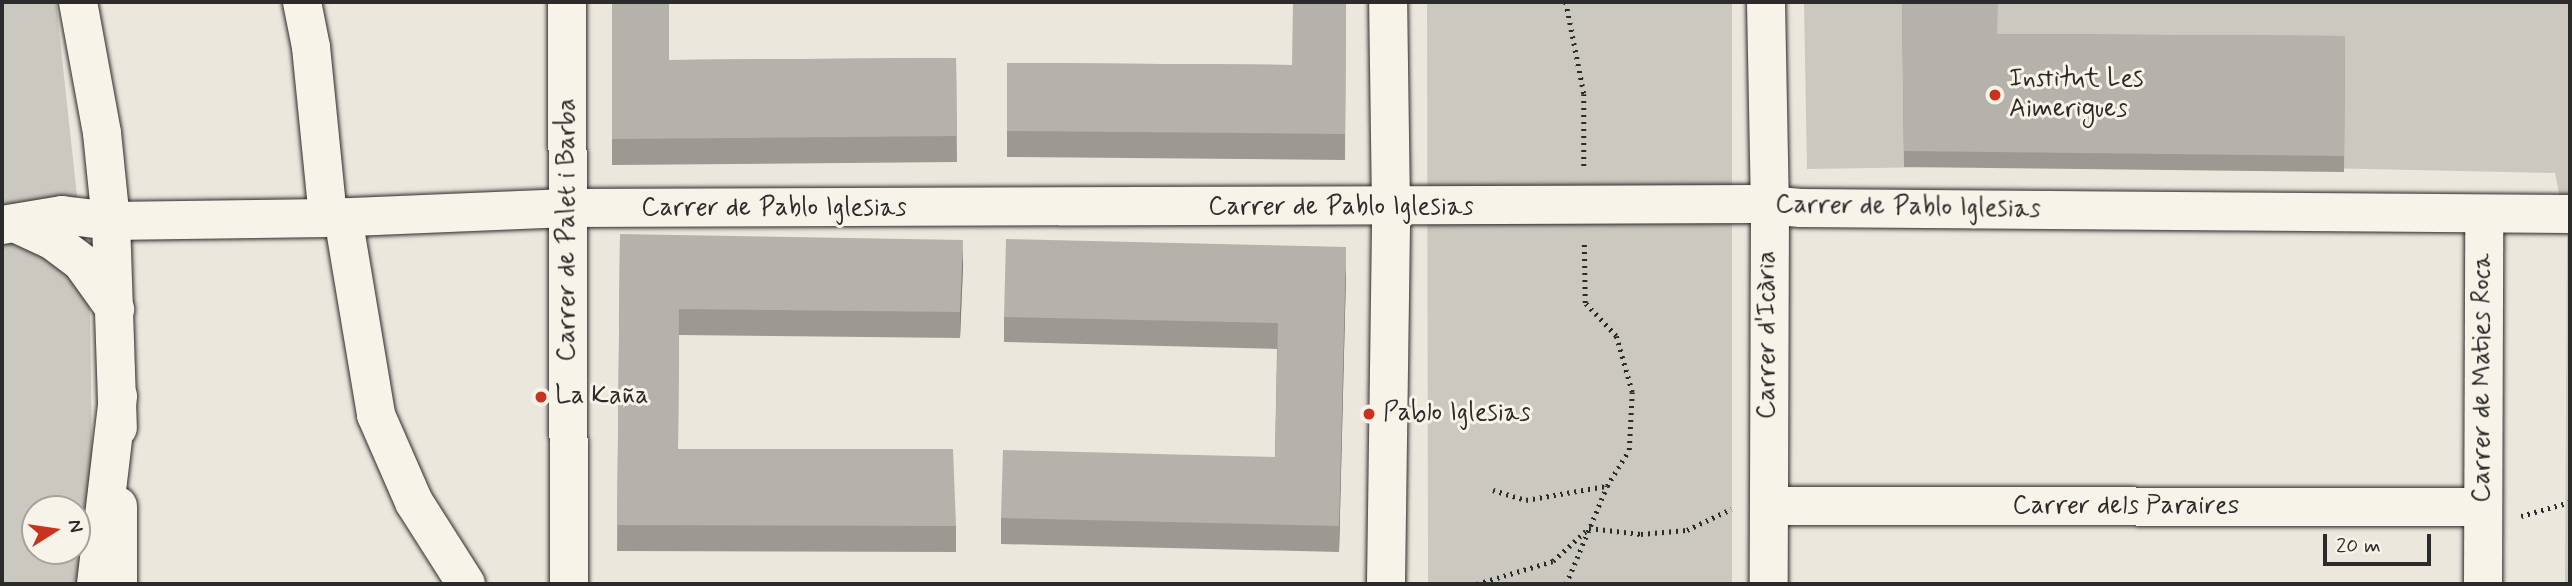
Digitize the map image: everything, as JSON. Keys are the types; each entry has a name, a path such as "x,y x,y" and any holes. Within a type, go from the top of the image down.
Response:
{"main road":[{"path":"302,2 335,217 376,415 414,502 466,584"},
{"name":"Carrer de Palet i Barba","path":"568,2 569,584"},
{"path":"1385,584 1391,208 1388,2"},
{"name":"Carrer d'Icària","path":"1766,2 1770,207 1769,584"},
{"path":"78,10 102,133 111,221 118,396 118,584"},
{"name":"Carrer de Pablo Iglesias","path":"9,224 62,215 111,221 335,217 568,208 1584,206 2570,214"},
{"name":"Carrer de Maties Roca","path":"2483,584 2484,215"},
{"path":"9,224 52,240 82,263 115,309"},
{"path":"96,584 118,396"},
{"name":"Carrer dels Paraires","path":"1769,506 2483,515"}],"path":[{"path":"1566,2 1584,94 1585,303 1616,336 1632,392 1629,450 1606,486 1566,584"},
{"path":"1493,490 1526,500 1606,486"},
{"path":"2483,515 2570,502"},
{"path":"1477,584 1553,561 1589,528 1640,534 1687,530 1732,508 1769,506"}],"shaded area":[{"path":"2,2 56,2 90,316 94,584 2,584"},
{"path":"1427,2 1732,2 1732,584 1428,584"},
{"path":"1804,2 2570,2 2570,584 2565,584 2567,233 2555,173 2127,164 1807,169"}],"building":[{"path":"612,2 669,2 669,60 956,58 957,136 612,139"},
{"path":"1293,2 1346,2 1345,134 1007,131 1007,63 1292,65"},
{"path":"1902,2 1998,2 1997,34 2345,36 2344,156 1904,151"},
{"path":"620,234 963,240 960,312 679,309 678,449 953,449 956,526 617,525"},
{"path":"1006,239 1346,247 1339,526 1001,518 1003,450 1275,457 1278,323 1004,317"}],"place":[{"name":"Institut Les Aimerigues","path":"1995,95"},
{"name":"La Kaña","path":"541,397"},
{"name":"Pablo Iglesias","path":"1369,414"}]}
